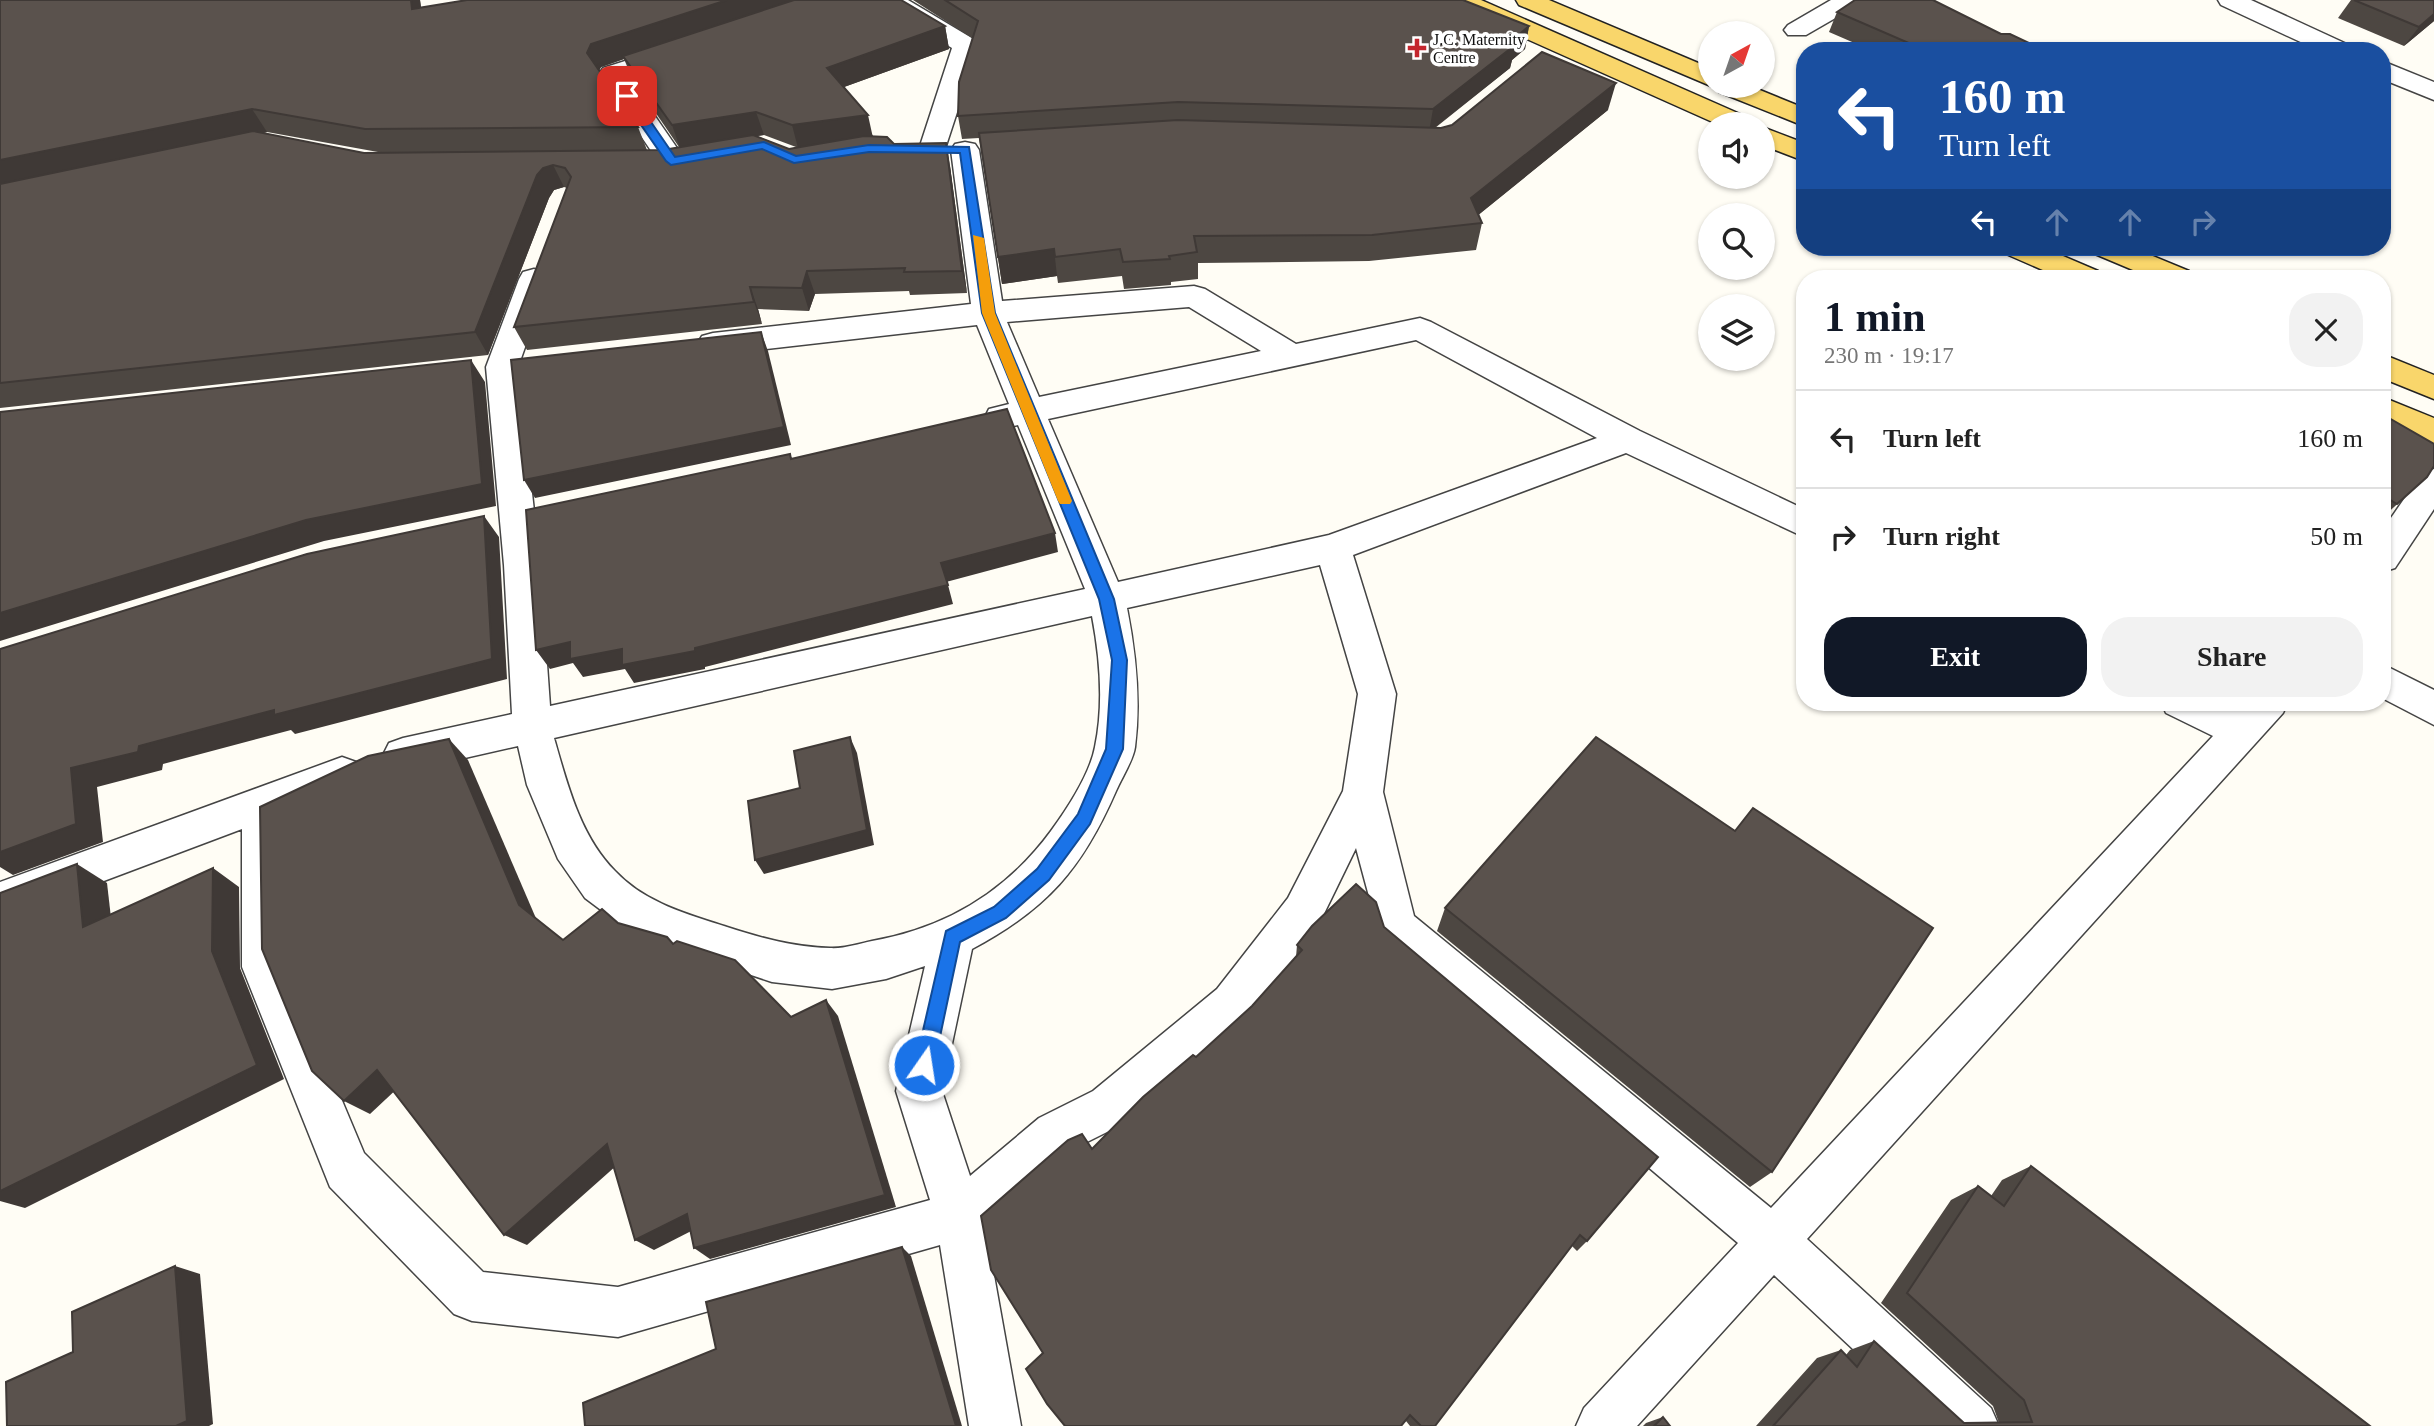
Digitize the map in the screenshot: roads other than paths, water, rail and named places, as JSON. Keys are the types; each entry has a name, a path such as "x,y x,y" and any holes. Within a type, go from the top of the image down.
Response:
{"main road":[{"path":"1460,0 1549,53 1707,112"},
{"path":"1528,0 1698,73"},
{"path":"1756,98 1796,115"},
{"path":"1775,141 1796,150"},
{"path":"2037,256 2069,270"},
{"path":"2126,256 2159,270"},
{"path":"2391,369 2434,388"},
{"path":"2391,413 2434,432"}],"street":[{"path":"545,251 502,367 531,514 532,726 547,785 573,846 600,885 652,923 772,962 832,969 886,960 953,937 1000,912 1043,875 1084,818 1115,749 1119,660 1107,599 988,313 979,149 919,151 966,45 890,0"},
{"path":"1797,30 1849,0"},
{"path":"2230,0 2322,42"},
{"path":"643,162 685,159 612,74 705,43"},
{"path":"2391,73 2434,92"},
{"path":"682,347 988,313 1194,296 1292,356"},
{"path":"973,423 1420,329 1628,440 1796,520"},
{"path":"0,901 377,761 1333,548 1628,440"},
{"path":"2391,545 2434,482"},
{"path":"479,525 531,514"},
{"path":"262,803 264,967 347,1170 472,1296 618,1312 959,1216 1055,1135 1108,1107 1233,1004 1303,912 1363,792 1377,694 1333,548"},
{"path":"2391,685 2434,709"},
{"path":"2229,711 2256,716"},
{"path":"1602,1426 2256,716"},
{"path":"1363,792 1396,927 1773,1241 1973,1426"},
{"path":"953,937 919,1091 959,1216 995,1426"}],"place":[{"name":"J.C. Maternity Centre","path":"1417,48"}]}
